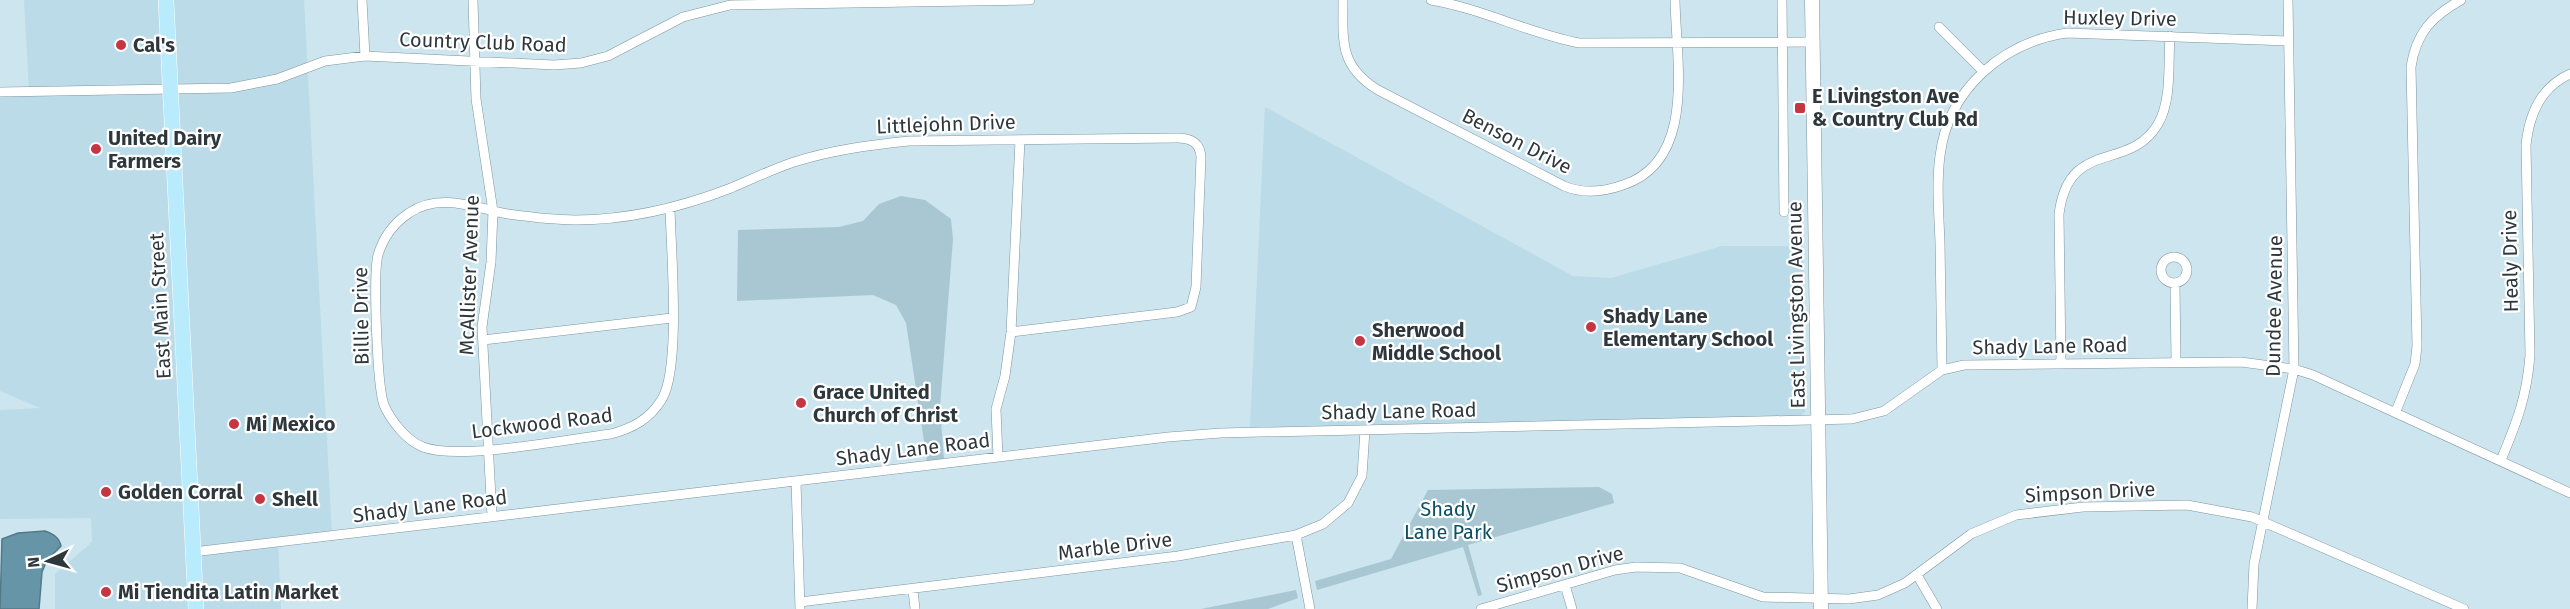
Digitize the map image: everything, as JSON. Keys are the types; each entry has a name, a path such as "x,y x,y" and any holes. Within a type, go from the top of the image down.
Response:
{"main road":[{"name":"East Main Street","path":"166,0 196,609"},
{"name":"East Livingston Avenue","path":"1812,0 1820,604"}],"street":[{"path":"362,0 365,56"},
{"name":"McAllister Avenue","path":"473,0 477,60 476,99 493,211 483,340 492,517"},
{"name":"Country Club Road","path":"0,92 171,90 247,86 276,79 325,61 365,56 554,65 594,60 630,47 683,18 730,2 1030,0"},
{"name":"Benson Drive","path":"1343,0 1344,47 1347,58 1360,78 1377,90 1564,186 1589,192 1613,189 1634,181 1650,169 1667,150 1677,112 1675,0"},
{"path":"1431,0 1478,10 1557,39 1579,43 1812,42"},
{"path":"1782,0 1784,212"},
{"name":"Dundee Avenue","path":"2252,609 2252,578 2294,369 2288,0"},
{"path":"2396,411 2415,364 2417,346 2411,67 2414,50 2421,33 2434,18 2461,0"},
{"path":"1939,27 1983,71"},
{"name":"Huxley Drive","path":"1942,370 1940,154 1958,102 1983,71 2012,50 2056,35 2088,32 2289,41"},
{"path":"2061,363 2059,214 2063,193 2073,175 2085,164 2132,149 2158,123 2166,97 2170,36"},
{"name":"Healy Drive","path":"2500,460 2519,418 2528,384 2530,355 2526,145 2528,126 2536,106 2548,89 2570,74"},
{"name":"Littlejohn Drive","path":"670,208 729,189 794,162 867,145 909,141 1177,138 1190,140 1196,144 1201,157 1196,287 1191,307 1177,312 1011,332"},
{"path":"998,457 996,409 1005,376 1011,332 1020,140"},
{"name":"Billie Drive","path":"406,435 385,405 381,385 375,276 381,246 391,228 409,212 427,205 452,202 534,218 575,220 635,215 670,208"},
{"name":"Lockwood Road","path":"406,435 420,446 441,452 488,449 611,434 626,430 646,419 660,403 668,386 672,361 670,208"},
{"path":"2175,284 2176,362"},
{"path":"483,340 672,318"},
{"name":"Shady Lane Road","path":"193,552 1168,436 1852,419 1884,411 1942,370 1988,363 2241,362 2294,369 2396,411 2570,493"},
{"name":"Marble Drive","path":"800,606 1178,556 1296,535 1323,524 1348,503 1362,476 1365,430"},
{"path":"796,481 800,606"},
{"name":"Simpson Drive","path":"1480,609 1615,570 1658,566 1701,574 1763,597 1820,604 1878,595 1917,575 1971,534 2016,515 2048,509 2187,505 2238,513 2264,522 2464,609"},
{"path":"1296,535 1310,609"},
{"path":"1917,575 1938,609"},
{"path":"1565,585 1572,609"},
{"path":"913,590 915,609"}],"shaded area":[{"path":"24,0 304,0 332,536 278,541 281,609 55,609 55,574 92,542 91,518 0,519 0,410 40,408 0,391 0,91 29,91"},
{"path":"1265,107 1573,276 1611,278 1722,246 1803,246 1805,412 1799,417 1250,428"},
{"path":"45,531 55,536 61,546 47,560 42,572 39,609 0,609 2,539 18,533"}],"green space":[{"path":"901,196 925,200 951,219 953,239 940,407 944,460 927,461 906,323 896,305 873,295 737,301 738,230 839,227 863,221 879,204"},
{"name":"Shady Lane Park","path":"1599,487 1612,494 1614,503 1468,545 1482,595 1478,596 1463,547 1317,590 1315,581 1391,559 1428,490"},
{"path":"1296,590 1298,598 1268,609 1201,609"}],"place":[{"name":"Cal's","path":"121,45"},
{"name":"E Livingston Ave & Country Club Rd","path":"1800,108"},
{"name":"United Dairy Farmers","path":"96,149"},
{"name":"Shady Lane Elementary School","path":"1591,327"},
{"name":"Sherwood Middle School","path":"1360,341"},
{"name":"Grace United Church of Christ","path":"801,403"},
{"name":"Mi Mexico","path":"234,424"},
{"name":"Golden Corral","path":"106,492"},
{"name":"Shell","path":"260,499"},
{"name":"Mi Tiendita Latin Market","path":"106,592"}]}
